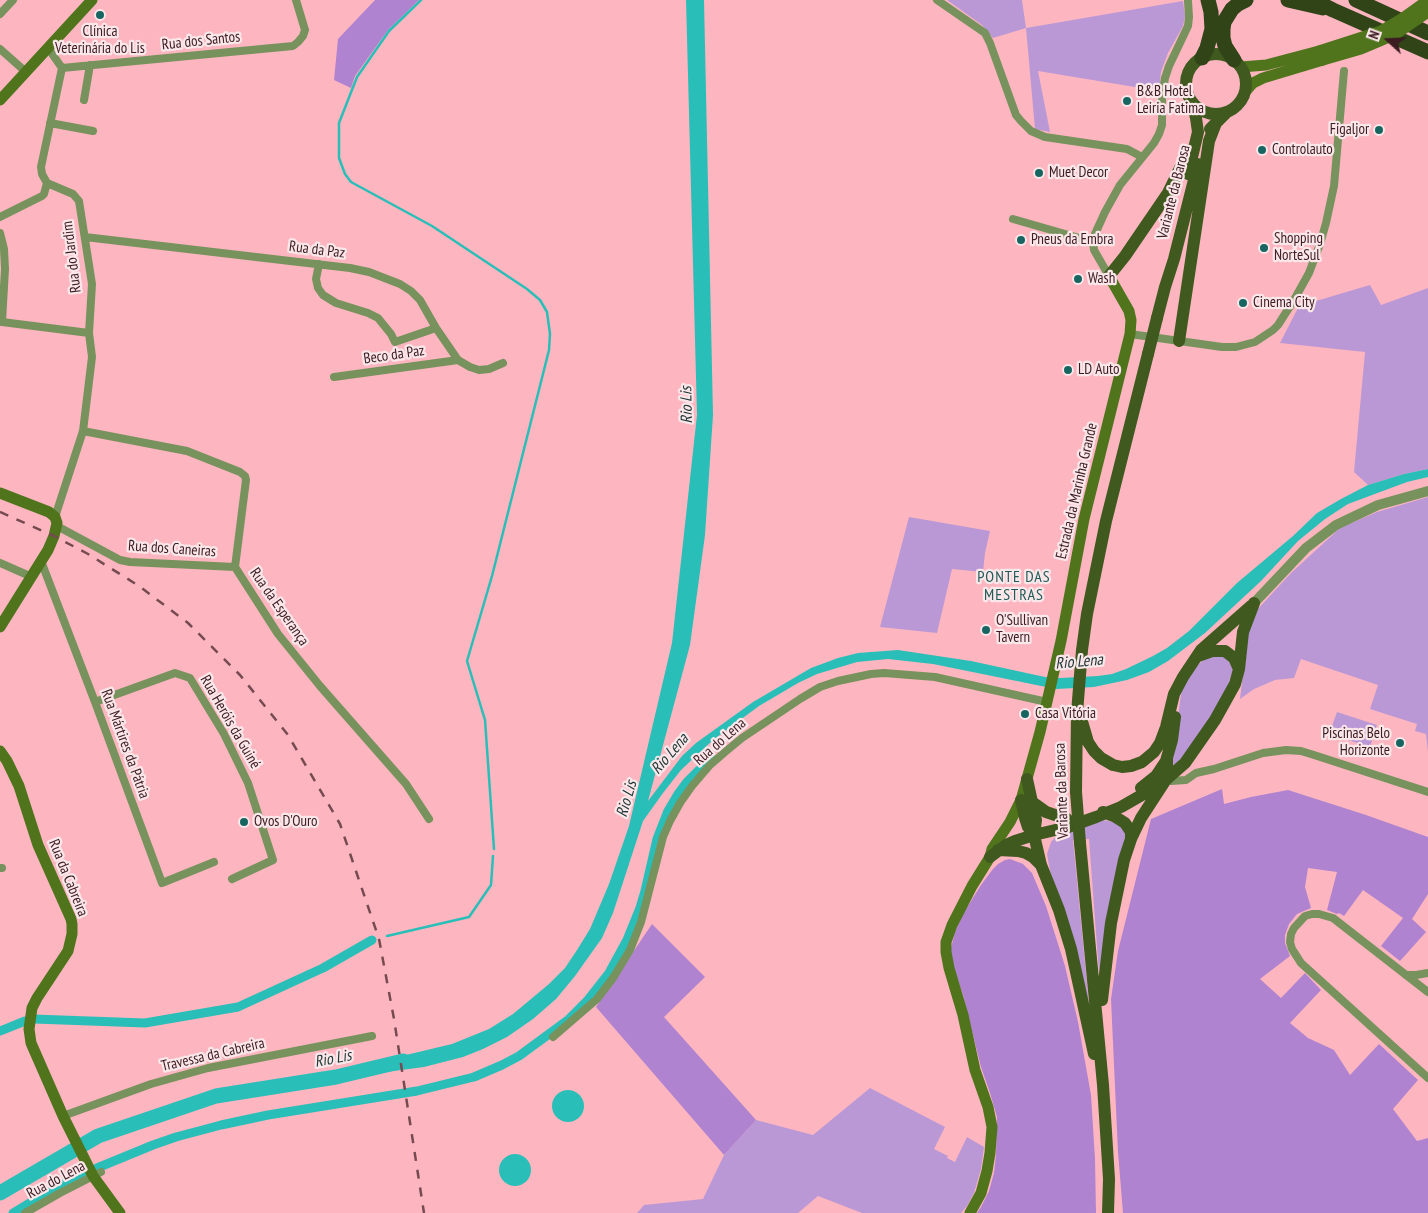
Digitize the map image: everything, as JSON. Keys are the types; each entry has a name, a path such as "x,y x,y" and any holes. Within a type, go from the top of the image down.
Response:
{"highway":[{"path":"1202,58 1212,30 1208,0"},
{"path":"1237,63 1226,46 1223,38 1223,29 1224,22 1232,9 1246,0"},
{"path":"1288,0 1333,10"},
{"path":"1313,0 1428,52"},
{"path":"1356,0 1424,28"}],"main road":[{"path":"0,100 92,0"},
{"path":"1246,91 1245,74 1237,63 1226,56 1218,54 1202,58 1193,64 1188,73 1186,83 1187,94 1192,103 1212,114 1227,112 1236,107 1253,83 1381,31 1428,0"},
{"path":"1237,63 1266,65 1362,49 1396,34 1428,12"},
{"name":"Variante da Barosa","path":"1165,287 1168,258 1196,142 1197,126 1192,103"},
{"name":"Variante da Barosa","path":"1108,1213 1109,1179 1104,1085 1076,792 1077,712 1082,650 1092,585 1106,521 1156,318 1174,259 1204,140 1209,130 1227,112"},
{"path":"1179,341 1209,141 1216,123"},
{"path":"1109,276 1168,193 1180,171 1197,126"},
{"name":"Estrada da Marinha Grande","path":"1027,779 1055,669 1080,534 1130,334 1131,320 1129,311 1109,276"},
{"path":"0,493 44,510 56,521 52,542 0,627"},
{"path":"1077,712 1081,717 1088,742 1104,761 1122,767 1132,766 1146,759 1160,743 1174,694 1197,657 1205,647 1254,603"},
{"path":"970,1213 981,1193 987,1171 992,1127 988,1107 975,1070 963,1015 950,974 946,947 947,938 956,916 972,886 994,854 1015,841 1068,827 1107,813 1145,794 1185,763 1228,700 1235,684 1239,669 1243,632 1254,603"},
{"path":"1197,657 1212,650 1225,651 1234,658 1239,669"},
{"path":"1100,1042 1104,970 1120,876 1131,839 1146,810 1167,778 1167,758 1173,733 1178,685"},
{"name":"Rua da Cabreira","path":"0,750 16,780 38,845 72,924 68,951 34,1002 30,1013 29,1029 33,1049 87,1164 97,1174 120,1213"},
{"path":"1034,835 1042,828 1116,801 1141,788 1160,771 1167,758"},
{"path":"1027,779 1027,801 1036,820 1034,835 1041,865 1059,910 1074,961 1089,1034 1104,1085"},
{"path":"1027,801 1049,813 1067,819"},
{"path":"994,854 992,849 1027,801"},
{"path":"1092,810 1100,810 1119,818 1128,826 1131,832 1131,839"},
{"path":"994,854 1018,851 1033,857 1041,865"}],"street":[{"path":"0,14 12,0"},
{"name":"Rua dos Santos","path":"62,68 293,46 303,36 305,30 296,0"},
{"path":"937,0 985,33 1016,114 1020,121 1031,131 1045,137 1127,149 1142,157"},
{"path":"1109,276 1096,255 1093,242 1098,226 1112,198 1120,185 1154,143 1162,125 1162,96 1165,78 1171,60 1188,26 1188,1"},
{"path":"0,217 44,194 47,183 42,174 41,167 62,68 48,48"},
{"path":"0,49 26,72"},
{"path":"84,100 90,65"},
{"path":"1130,334 1222,347 1236,347 1255,342 1278,325 1294,300 1315,259 1326,223 1334,186 1344,71"},
{"path":"50,123 93,131"},
{"name":"Rua do Jardim","path":"47,183 67,190 79,201 92,284 89,333 92,357 83,431 56,521"},
{"path":"1013,219 1093,242"},
{"path":"0,233 4,249 5,269 1,322 89,333"},
{"name":"Rua da Paz","path":"85,237 319,264 369,272 400,284 411,291 420,300 458,360"},
{"path":"319,264 316,278 318,288 323,295 336,303 378,318 392,334 395,342 436,328"},
{"path":"458,360 479,370 489,369 503,363"},
{"name":"Beco da Paz","path":"334,377 458,360"},
{"name":"Rua da Esperança","path":"83,431 187,451 240,472 245,476 235,567 278,634 320,686 406,784 428,819"},
{"path":"1254,603 1306,548 1336,524 1378,505 1428,491"},
{"name":"Rua dos Caneiras","path":"56,521 120,560 235,567"},
{"name":"Rua Mártires da Pátria","path":"41,561 162,883 214,862"},
{"path":"0,563 32,577"},
{"name":"Rua Heróis da Guiné","path":"95,702 175,673 190,678 224,734 248,783 273,860 232,879"},
{"name":"Rua do Lena","path":"553,1037 597,1000 613,978 630,950 641,922 663,837 670,821 684,797 710,766 742,738 820,687 871,674 935,676 1048,699"},
{"path":"1167,778 1171,781 1186,780 1196,773 1263,753 1286,750 1314,755 1428,792"},
{"path":"1185,763 1196,773"},
{"path":"1428,992 1333,918 1326,915 1312,914 1305,916 1298,922 1291,934 1290,942 1292,949 1301,963 1428,1078"},
{"path":"1406,975 1428,973"},
{"name":"Travessa da Cabreira","path":"66,1120 151,1084 208,1068 372,1036"},
{"name":"Rua do Lena","path":"25,1213 97,1174"}],"shaded area":[{"path":"375,0 419,0 388,30 355,76 351,88 334,80 338,39"},
{"path":"947,0 1022,0 1026,28 993,38 982,25"},
{"path":"1183,1 1185,16 1183,26 1168,53 1161,72 1159,91 1038,71 1050,132 1035,129 1026,28"},
{"path":"1370,285 1381,305 1428,288 1428,469 1368,485 1354,472 1365,352 1280,343 1299,306"},
{"path":"1428,497 1428,752 1426,734 1415,731 1417,724 1370,709 1378,685 1301,659 1294,678 1275,680 1254,689 1240,699 1248,632 1256,611 1291,573 1340,528 1377,512"},
{"path":"909,517 990,531 983,572 952,569 937,633 880,627"},
{"path":"1208,655 1226,656 1233,669 1225,695 1187,752 1171,770 1184,684"},
{"path":"1337,712 1377,725 1370,747 1329,734"},
{"path":"1222,789 1224,804 1288,790 1428,837 1428,894 1412,919 1426,932 1400,961 1381,946 1403,918 1363,890 1344,916 1327,910 1337,872 1308,868 1305,887 1311,908 1297,914 1289,924 1285,935 1285,943 1290,956 1260,979 1281,998 1305,973 1321,990 1290,1023 1308,1038 1334,1050 1350,1075 1379,1044 1418,1080 1393,1109 1417,1141 1428,1138 1428,1213 1123,1213 1118,1152 1111,999 1118,951 1151,819"},
{"path":"1102,820 1115,822 1126,833 1099,973 1089,839 1073,840 1089,1004 1050,871 1047,854 1051,842 1059,833"},
{"path":"1010,859 1023,864 1032,873 1046,906 1065,966 1078,1022 1091,1095 1096,1213 977,1213 989,1191 994,1173 997,1117 981,1067 950,952 955,932 963,914 981,885 998,864"},
{"path":"652,924 705,977 664,1017 756,1120 724,1155 596,1007"},
{"path":"870,1088 945,1127 934,1149 948,1156 947,1158 955,1162 967,1137 984,1147 981,1169 974,1193 961,1213 862,1213 818,1196 798,1213 637,1213 644,1205 703,1199 724,1155 756,1120 813,1135"}],"water":[{"name":"Rio Lis","path":"686,0 704,0 713,415 705,535 690,645 648,801 682,756 696,743 753,702 811,668 838,658 858,653 898,650 971,661 1045,677 1060,678 1098,676 1126,669 1167,648 1189,631 1237,583 1293,536 1317,513 1368,485 1428,469 1428,477 1407,482 1348,504 1325,519 1298,541 1261,581 1205,633 1168,661 1149,672 1127,680 1094,687 1056,689 933,664 888,659 857,662 817,674 798,683 759,706 713,740 681,770 663,793 643,821 613,913 602,938 556,999 533,1019 507,1037 483,1049 463,1057 424,1067 386,1072 383,1070 382,1064 385,1060 452,1044 489,1029 513,1014 565,968 590,929 609,884 629,826 672,643 697,415"},
{"path":"568,1090 580,1094 584,1106 580,1118 568,1122 556,1118 552,1106 556,1094"},
{"path":"515,1154 527,1158 531,1170 527,1182 515,1186 503,1182 499,1170 503,1158"}],"waterway":[{"path":"421,0 389,31 357,77 339,123 339,158 345,174 351,182 432,226 527,289 540,300 547,312 550,334 549,350 492,576 467,661 485,720 494,849"},
{"path":"97,1168 176,1137 221,1125 268,1115 417,1091 474,1077 519,1056 568,1020 587,1001 609,973 627,940 640,908 657,839 668,811 687,782 711,758"},
{"path":"387,936 469,917 491,885 493,856"},
{"path":"34,1019 145,1023 238,1007 323,968 372,940"},
{"path":"0,1031 25,1021"},
{"name":"Rio Lis","path":"0,1193 98,1136 216,1096 336,1077 403,1061"},
{"path":"13,1213 56,1187 85,1173"}],"railway":[{"path":"0,512 54,536 88,554 139,586 188,623 240,675 288,735 340,824 379,939 394,1019 424,1213"}],"place":[{"name":"Clínica Veterinária do Lis","path":"100,15"},
{"name":"B&B Hotel Leiria Fatima","path":"1127,101"},
{"name":"Figaljor","path":"1379,130"},
{"name":"Controlauto","path":"1262,150"},
{"name":"Muet Decor","path":"1039,173"},
{"name":"Pneus da Embra","path":"1021,240"},
{"name":"Shopping NorteSul","path":"1264,248"},
{"name":"Wash","path":"1078,279"},
{"name":"Cinema City","path":"1243,303"},
{"name":"LD Auto","path":"1068,370"},
{"name":"O'Sullivan Tavern","path":"986,630"},
{"name":"Casa Vitória","path":"1025,714"},
{"name":"Piscinas Belo Horizonte","path":"1400,743"},
{"name":"Ovos D'Ouro","path":"244,822"}],"district":[{"name":"PONTE DAS MESTRAS","path":"1014,586"}],"water label":[{"name":"Rio Lena","path":"1079,662"},
{"name":"Rio Lena","path":"670,754"}]}
